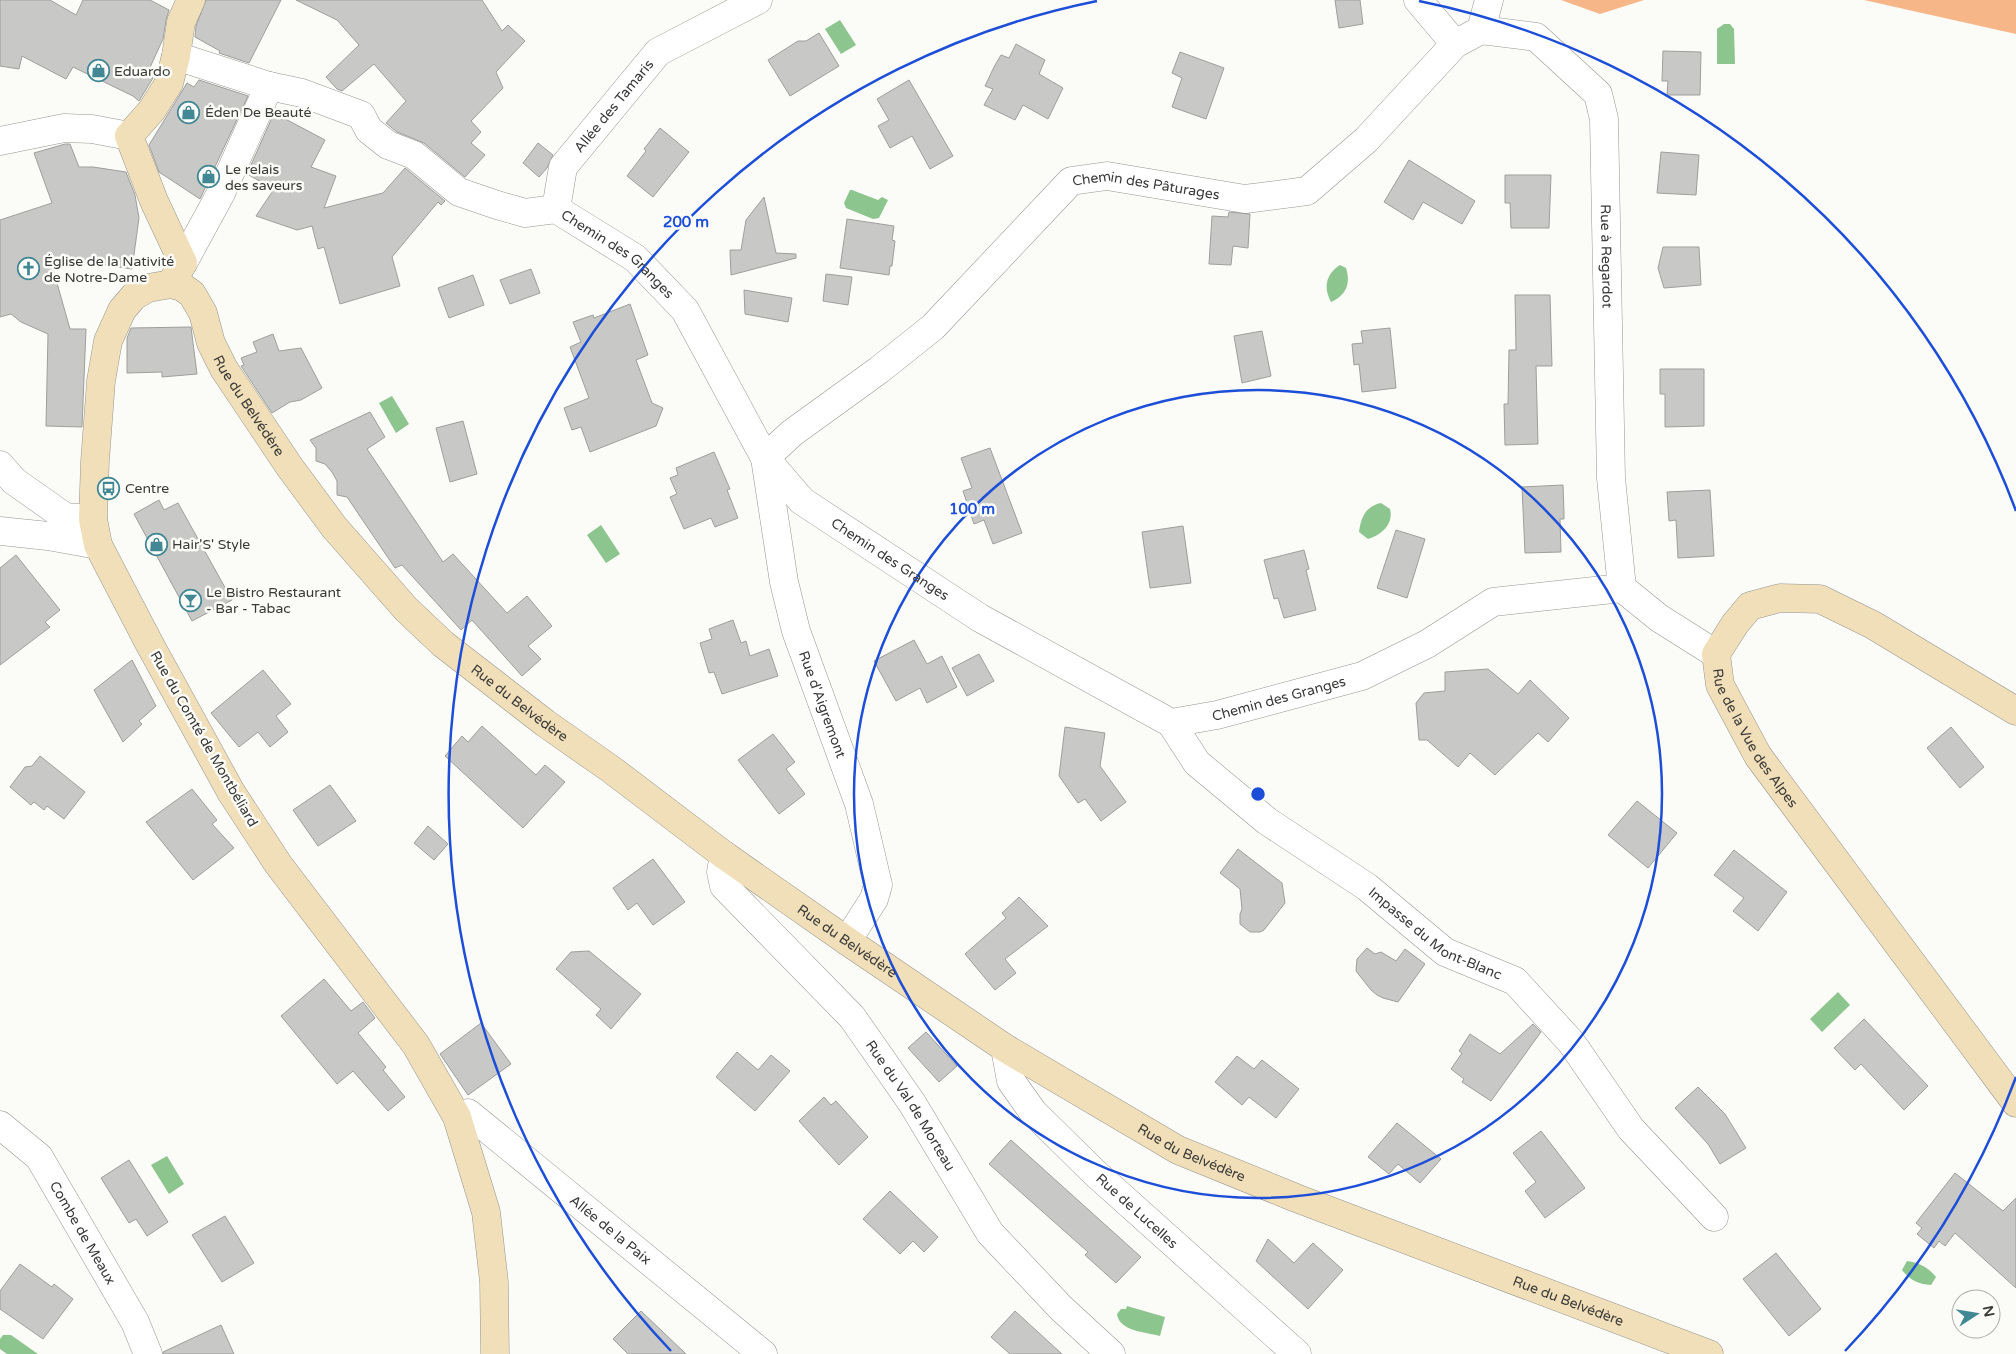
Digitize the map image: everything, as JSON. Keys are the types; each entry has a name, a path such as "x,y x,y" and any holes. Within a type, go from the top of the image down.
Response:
{"street":[{"path":"129,136 152,110 169,83 176,56 181,22 191,0"},
{"name":"Allée des Tamaris","path":"556,209 563,167 658,52 758,0"},
{"path":"1418,0 1454,44 1481,30 1489,0"},
{"name":"Rue à Regardot","path":"1481,30 1536,37 1598,94 1604,119 1611,478 1622,588"},
{"name":"Chemin des Pâturages","path":"766,458 792,432 879,370 933,327 1071,181 1107,176 1245,199 1306,191 1366,140 1454,44"},
{"name":"Chemin des Granges","path":"176,56 269,86 302,93 361,115 369,130 388,145 414,155 460,192 497,206 525,213 556,209 635,258 685,310 766,458 802,501 972,612 1114,693 1172,723 1216,715 1362,676 1427,644 1493,602 1622,588"},
{"path":"95,532 101,381 108,341 122,310 134,296 177,274 220,192 269,86"},
{"path":"0,141 64,128 92,129 129,136"},
{"path":"129,136 154,201 177,274"},
{"name":"Rue du Belvédère","path":"177,274 182,287 192,294 202,313 211,344 224,370 289,466 334,527 406,609 443,644 483,676 724,855 1005,1048 1178,1150 1296,1198 1709,1354"},
{"name":"Rue d'Aigremont","path":"766,458 784,582 796,631 859,804 878,885 874,899 847,941"},
{"path":"0,465 14,481 65,517 95,532"},
{"path":"0,532 48,536 95,532"},
{"name":"Rue du Comté de Montbéliard","path":"95,532 148,643 231,792 278,864 416,1045 457,1117 473,1164 486,1212 494,1282 494,1354"},
{"path":"1622,588 1659,618 1716,654"},
{"name":"Rue de la Vue des Alpes","path":"2016,710 1873,625 1820,599 1780,598 1750,606 1735,624 1716,654 1720,685 1758,756 2016,1103"},
{"name":"Impasse du Mont-Blanc","path":"1172,723 1197,763 1267,821 1367,887 1445,952 1515,981 1571,1042 1631,1129 1714,1218"},
{"name":"Rue du Val de Morteau","path":"724,855 722,872 724,886 852,1017 912,1103 990,1233 1062,1308 1111,1354"},
{"name":"Rue de Lucelles","path":"1005,1048 1011,1081 1033,1112 1095,1173 1297,1354"},
{"name":"Allée de la Paix","path":"457,1117 468,1113 764,1354"},
{"name":"Combe de Meaux","path":"0,1125 39,1157 135,1322 148,1354"}],"shaded area":[{"path":"1561,0 1644,0 1600,14"},
{"path":"1864,0 2016,0 2016,34"},
{"path":"840,20 856,45 841,54 825,29"},
{"path":"1724,24 1730,24 1734,29 1735,64 1717,64 1717,29"},
{"path":"850,190 878,200 882,197 888,200 879,218 873,219 846,208 844,203"},
{"path":"1340,265 1346,268 1347,284 1344,292 1331,302 1327,291 1327,281 1332,272"},
{"path":"392,396 409,424 396,433 379,403"},
{"path":"1381,503 1390,509 1390,519 1382,532 1368,539 1359,532 1361,522 1368,510"},
{"path":"601,525 620,554 606,563 587,535"},
{"path":"1838,992 1850,1005 1822,1032 1810,1019"},
{"path":"167,1156 184,1184 169,1194 151,1165"},
{"path":"1907,1261 1927,1268 1936,1277 1931,1285 1922,1284 1911,1279 1902,1270"},
{"path":"1127,1306 1165,1317 1160,1336 1134,1330 1122,1324 1117,1314 1121,1309 1126,1309"},
{"path":"3,1335 11,1335 38,1354 7,1354 0,1349 0,1339"}],"building":[{"path":"0,0 50,0 76,15 83,0 150,0 169,10 163,39 147,74 153,78 139,101 133,96 73,67 66,79 22,56 19,69 0,66"},
{"path":"206,0 281,0 249,63 219,53 220,51 195,37 196,26"},
{"path":"296,0 482,0 502,31 508,25 525,41 496,72 503,88 471,121 481,132 471,143 485,155 465,177 424,143 397,132 386,123 406,101 374,64 342,91 337,89 326,77 359,45 337,20"},
{"path":"1335,0 1360,0 1363,24 1339,28"},
{"path":"819,33 839,66 790,96 768,60 798,41 806,41"},
{"path":"1016,44 1045,60 1039,74 1063,88 1048,119 1023,105 1015,120 984,105 993,89 985,86 994,67 1001,55 1009,58"},
{"path":"1663,51 1701,52 1700,95 1667,95 1668,81 1662,81"},
{"path":"1180,52 1224,68 1206,119 1172,107 1182,78 1172,73"},
{"path":"199,80 248,96 200,199 159,172 149,145 187,83 194,87"},
{"path":"909,80 953,156 930,169 912,136 890,148 878,126 889,120 877,99"},
{"path":"274,113 325,140 311,167 336,176 324,208 383,193 405,168 445,201 441,205 438,202 392,257 400,286 340,304 324,247 318,249 312,226 297,230 256,216 274,189 247,174"},
{"path":"660,128 689,152 653,197 627,176"},
{"path":"538,143 553,155 547,168 539,177 523,163"},
{"path":"70,144 79,167 126,172 135,195 139,218 132,269 81,261 53,269 70,329 86,329 82,427 46,426 48,334 21,322 11,314 0,317 0,220 52,203 34,153"},
{"path":"1661,152 1699,155 1696,195 1657,193"},
{"path":"1409,160 1475,201 1462,224 1423,202 1413,220 1384,202"},
{"path":"1505,175 1551,175 1549,228 1511,228 1510,203 1505,203"},
{"path":"764,197 776,253 796,254 796,258 731,275 730,250 741,250 746,220"},
{"path":"1229,212 1250,214 1248,248 1233,246 1231,265 1209,264 1212,216 1228,217"},
{"path":"847,219 894,226 892,240 895,241 889,275 840,268"},
{"path":"1663,247 1699,247 1701,285 1664,288 1658,268"},
{"path":"531,269 540,293 510,304 500,280"},
{"path":"826,274 852,277 848,305 823,301"},
{"path":"473,275 484,305 449,318 438,288"},
{"path":"744,290 792,298 788,322 745,314"},
{"path":"1515,295 1550,295 1552,366 1536,366 1538,444 1505,445 1504,404 1508,404 1509,350 1516,350"},
{"path":"630,304 648,355 636,360 652,403 663,408 656,426 590,452 581,427 572,430 564,408 589,398 570,347 581,342 573,322 593,315 594,318"},
{"path":"191,327 197,374 162,377 162,372 127,373 127,338 131,328"},
{"path":"1390,328 1396,388 1362,392 1359,364 1354,365 1352,344 1363,343 1361,331"},
{"path":"1262,331 1271,376 1242,383 1234,336"},
{"path":"273,334 279,351 301,348 322,388 301,400 290,402 272,413 241,366 244,365 241,358 257,352 253,342"},
{"path":"1660,369 1704,369 1704,426 1665,427 1665,394 1660,394"},
{"path":"370,412 385,437 367,449 443,562 453,554 507,613 527,596 552,626 528,646 541,659 522,676 472,620 461,630 402,565 395,568 347,497 337,495 337,481 332,472 325,464 316,461 316,448 310,440"},
{"path":"463,421 477,474 450,482 436,428"},
{"path":"990,448 1022,533 993,544 984,520 974,524 963,491 972,488 961,458"},
{"path":"714,452 730,489 727,490 738,518 715,527 711,518 684,529 670,497 677,494 670,478 678,475 676,468"},
{"path":"1563,485 1564,519 1560,519 1561,552 1525,553 1522,487"},
{"path":"1710,490 1714,556 1678,558 1676,520 1669,521 1667,492"},
{"path":"159,500 164,510 178,503 232,600 192,621 134,514"},
{"path":"1183,526 1191,583 1150,588 1142,532"},
{"path":"1396,530 1425,539 1407,598 1377,588"},
{"path":"1304,550 1309,569 1306,570 1316,610 1284,618 1278,598 1274,599 1264,560"},
{"path":"16,555 60,610 45,622 50,627 0,665 0,568"},
{"path":"733,620 741,643 746,641 750,656 769,649 778,676 722,694 714,672 709,673 700,643 712,639 709,629"},
{"path":"914,640 927,664 942,656 957,687 927,703 920,688 896,701 874,661"},
{"path":"979,654 994,681 967,696 952,668"},
{"path":"132,660 156,706 139,721 142,724 123,742 94,690"},
{"path":"1488,669 1518,694 1530,680 1569,718 1548,742 1538,733 1495,775 1470,753 1458,767 1427,740 1419,740 1416,703 1424,693 1445,691 1445,672"},
{"path":"263,670 291,704 276,716 288,732 270,747 258,732 239,747 211,713"},
{"path":"482,726 536,775 545,765 565,782 523,828 445,756 462,736 468,742"},
{"path":"1065,727 1105,733 1100,766 1126,802 1101,821 1085,799 1078,803 1059,776"},
{"path":"1951,727 1984,767 1960,788 1927,748"},
{"path":"773,734 795,762 786,769 805,794 779,814 738,760"},
{"path":"40,756 85,792 64,819 47,806 44,810 34,802 31,805 10,787 25,767 32,766"},
{"path":"330,785 356,821 318,846 293,810"},
{"path":"192,789 217,820 212,824 234,848 193,880 146,822"},
{"path":"1637,801 1677,833 1648,868 1608,835"},
{"path":"428,826 448,844 434,860 414,843"},
{"path":"1238,849 1282,883 1285,903 1264,930 1260,932 1250,932 1240,924 1242,909 1240,889 1220,873"},
{"path":"1734,850 1787,892 1758,931 1733,911 1744,898 1714,875"},
{"path":"653,859 685,902 653,925 637,903 628,910 613,888"},
{"path":"1019,897 1048,926 1005,959 1016,973 995,990 965,954 1006,918 1002,913"},
{"path":"1367,948 1375,954 1381,952 1396,961 1405,949 1425,964 1398,1002 1377,995 1356,971 1357,959"},
{"path":"589,951 641,994 611,1029 596,1015 601,1009 556,969 571,952"},
{"path":"324,979 351,1011 363,1002 375,1018 358,1033 386,1067 383,1070 405,1097 388,1111 353,1071 337,1084 281,1016"},
{"path":"1864,1019 1928,1086 1904,1110 1861,1064 1855,1070 1834,1048"},
{"path":"481,1023 511,1064 468,1095 440,1054"},
{"path":"1533,1024 1541,1032 1491,1101 1462,1082 1464,1079 1451,1069 1462,1053 1459,1051 1470,1034 1500,1054"},
{"path":"926,1032 957,1066 939,1082 908,1048"},
{"path":"737,1052 758,1070 771,1055 790,1071 755,1111 716,1077"},
{"path":"1237,1056 1254,1069 1262,1060 1299,1089 1276,1118 1249,1097 1242,1105 1215,1082"},
{"path":"1698,1087 1725,1114 1746,1148 1720,1164 1708,1144 1675,1108"},
{"path":"824,1097 831,1105 836,1101 868,1137 839,1165 799,1121"},
{"path":"1397,1123 1441,1159 1420,1183 1398,1164 1389,1174 1368,1157"},
{"path":"1541,1131 1585,1188 1545,1218 1525,1191 1536,1182 1513,1153"},
{"path":"1011,1140 1141,1257 1116,1283 1085,1255 1088,1252 989,1164"},
{"path":"129,1160 168,1222 147,1236 136,1219 129,1223 101,1178"},
{"path":"1955,1173 2003,1211 2016,1198 2016,1288 1955,1233 1945,1246 1939,1241 1934,1248 1917,1234 1922,1228 1916,1223"},
{"path":"890,1191 938,1237 924,1252 913,1241 900,1254 863,1219"},
{"path":"225,1216 254,1263 222,1282 192,1235"},
{"path":"1268,1239 1294,1263 1313,1243 1343,1270 1308,1309 1256,1261"},
{"path":"1776,1253 1821,1309 1789,1336 1743,1279"},
{"path":"20,1264 52,1287 54,1284 73,1299 43,1339 0,1309 0,1291"},
{"path":"641,1311 686,1354 628,1354 613,1339"},
{"path":"1015,1311 1062,1354 1010,1354 991,1337"},
{"path":"221,1325 234,1354 163,1354 163,1352"}],"place":[{"name":"Eduardo","path":"98,71"},
{"name":"Éden De Beauté","path":"189,112"},
{"name":"Le relais des saveurs","path":"209,177"},
{"name":"Église de la Nativité de Notre-Dame","path":"28,269"},
{"name":"Centre","path":"109,488"},
{"name":"Hair'S' Style","path":"156,544"},
{"name":"Le Bistro Restaurant - Bar - Tabac","path":"190,600"}]}
